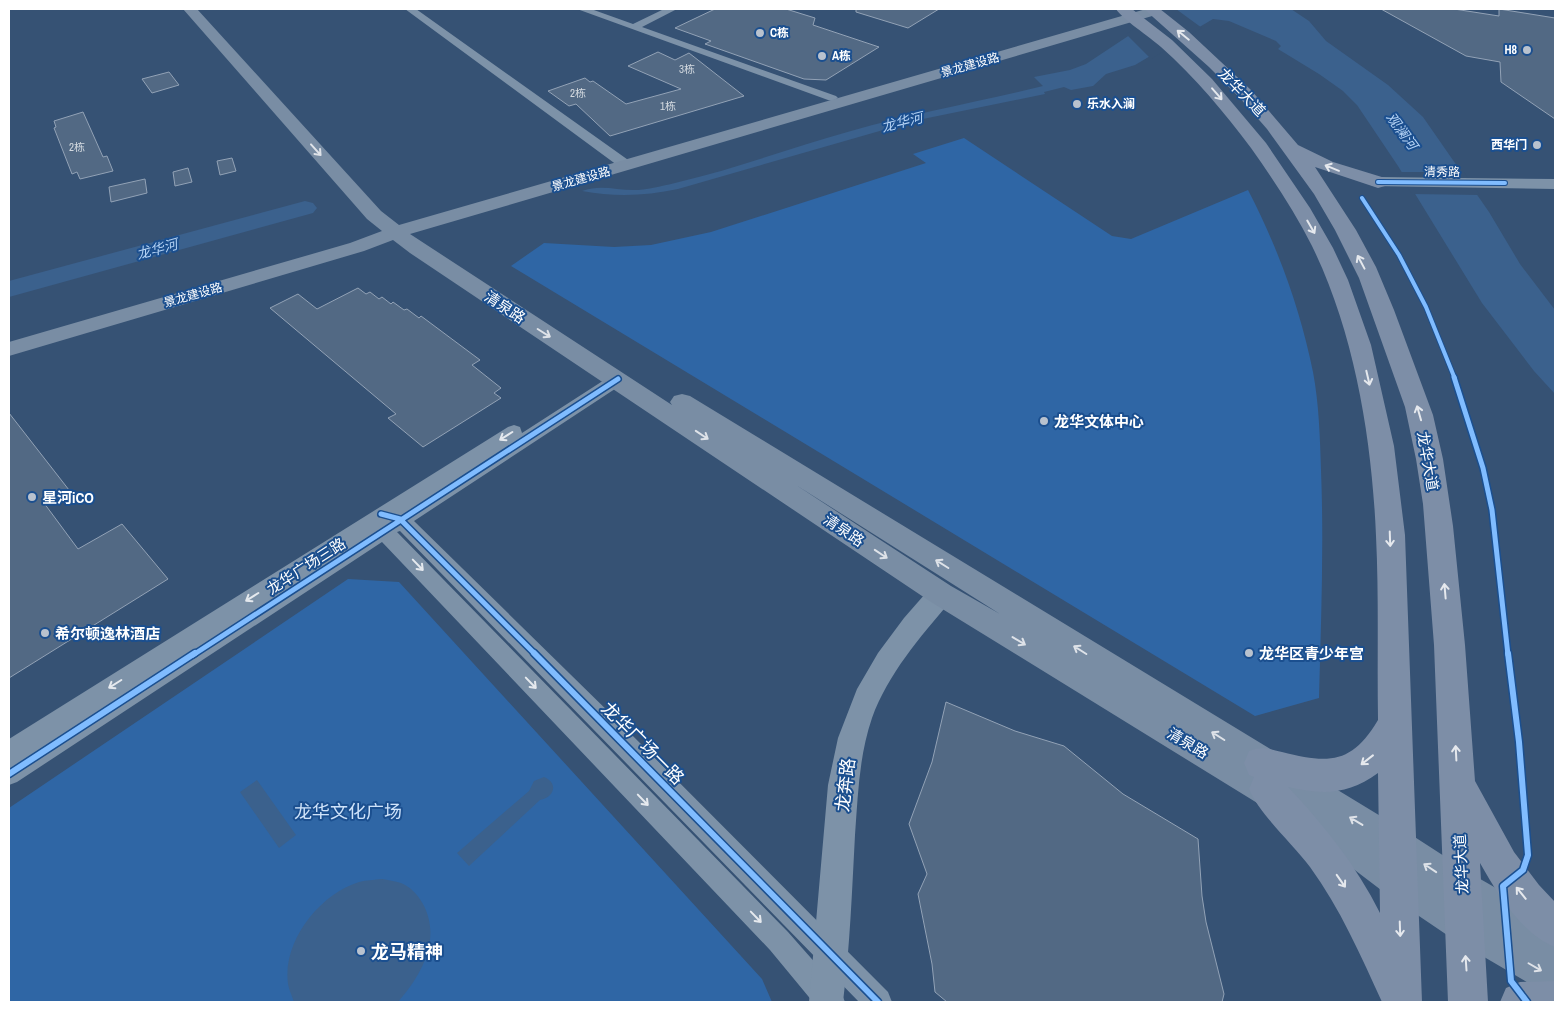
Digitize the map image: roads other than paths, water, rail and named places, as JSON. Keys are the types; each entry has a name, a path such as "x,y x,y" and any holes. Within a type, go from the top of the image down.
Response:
{"main road":[{"name":"清泉路","path":"190,9 374,215 431,245 1263,776 1326,827 1398,863 1463,907 1555,978"},
{"name":"清泉路","path":"204,9 387,210 400,227 509,310 941,594 1263,776"},
{"name":"景龙建设路","path":"622,163 832,98 1142,13"},
{"name":"景龙建设路","path":"9,337 400,227 1142,13"},
{"name":"龙华大道","path":"1142,13 1254,104 1291,146 1335,213 1364,266 1382,308 1420,415 1432,474 1452,660 1468,1002"},
{"name":"龙华大道","path":"1142,13 1194,57 1204,78 1239,120 1284,183 1322,246 1349,313 1374,403 1388,508 1402,1002"},
{"path":"1291,146 1326,166 1378,182"},
{"path":"1335,213 1341,199 1347,194 1378,182"},
{"name":"景龙建设路","path":"9,348 357,247 400,227"},
{"path":"1263,776 1346,774 1368,761 1384,744 1395,721"},
{"path":"1263,776 1350,895 1368,928 1402,1002"},
{"path":"1457,782 1491,850 1511,881 1555,928"},
{"name":"清泉路","path":"1463,907 1555,942"},
{"path":"1520,1002 1555,1001"}],"street":[{"path":"410,9 622,163"},
{"path":"582,9 832,98"},
{"path":"634,27 672,9"},
{"name":"清秀路","path":"1378,182 1555,184"},
{"name":"龙华广场三路","path":"9,774 388,521 612,376"},
{"path":"388,521 772,934 828,1001"},
{"name":"龙华广场三路","path":"9,752 388,521"},
{"name":"龙华广场一路","path":"388,521 770,890 832,958 878,1002"},
{"name":"龙奔路","path":"828,1001 843,787 852,738 864,703 880,673 919,620 941,594"}],"water":[{"name":"观澜河","path":"1169,9 1291,9 1309,21 1326,41 1388,85 1423,117 1489,212 1520,264 1555,310 1555,394 1534,371 1482,303 1398,166 1357,105 1343,91 1278,49 1281,46 1276,41 1229,21 1213,19 1135,65 1106,74 1093,86 1071,90 1064,87 1044,92 1045,94 918,120 678,189 630,195 582,191 596,188 638,190 664,186 829,137 923,113 1043,86 1034,77 1070,70 1086,64"},
{"path":"544,777 553,786 549,796 540,800 469,866 457,853 529,791 534,781"},
{"path":"257,780 296,835 279,848 240,792"},
{"path":"382,879 401,883 411,889 423,904 428,917 430,944 421,969 414,981 398,1002 294,1002 288,984 288,968 291,952 307,921 318,908 345,888 362,881"}],"waterway":[{"name":"龙华河","path":"9,289 305,208"}],"place":[{"name":"C栋","path":"760,33"},
{"name":"H8","path":"1527,50"},
{"name":"A栋","path":"822,56"},
{"name":"乐水入澜","path":"1077,104"},
{"name":"西华门","path":"1537,145"},
{"name":"龙华文体中心","path":"1044,421"},
{"name":"星河iCO","path":"32,497"},
{"name":"希尔顿逸林酒店","path":"45,633"},
{"name":"龙华区青少年宫","path":"1249,653"},
{"name":"龙马精神","path":"361,951"}],"park label":[{"name":"龙华文化广场","path":"348,811"}]}
